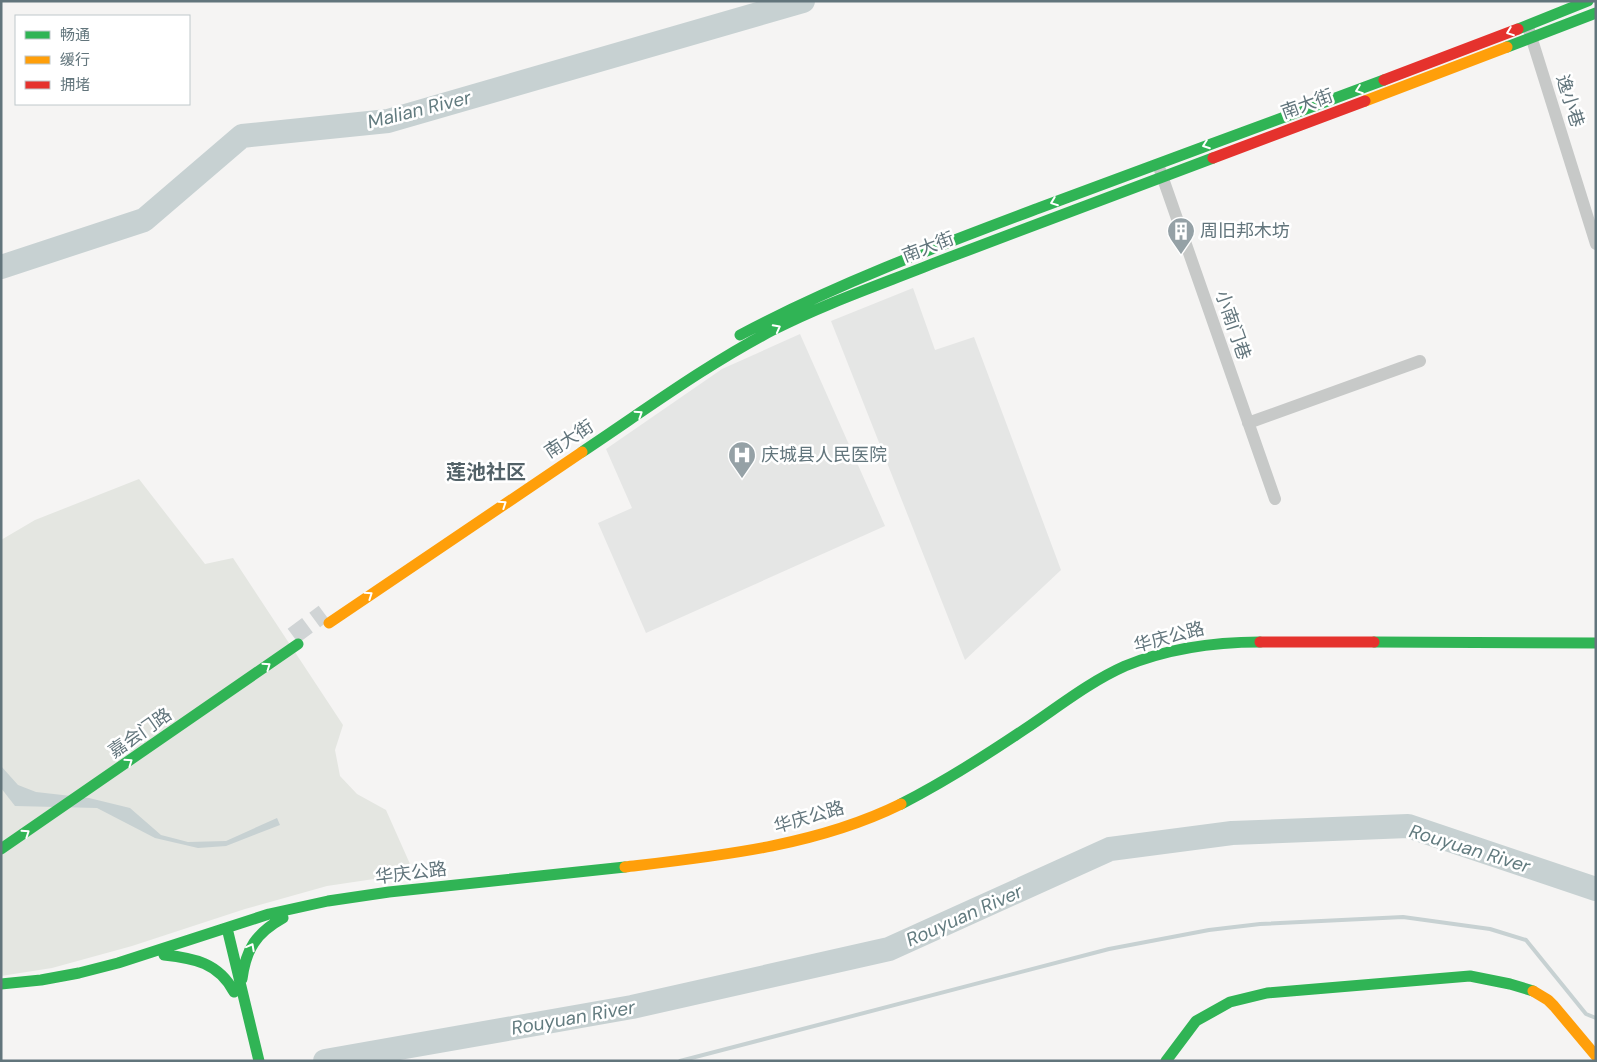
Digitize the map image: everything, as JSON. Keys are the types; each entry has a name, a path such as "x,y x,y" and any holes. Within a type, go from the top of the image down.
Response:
{"main road":[{"name":"南大街","path":"1588,1 1530,32 1162,177 798,317 740,348 326,618 536,470 735,338 773,316 825,291 1158,163 1367,86 1530,32 1596,12"},
{"name":"嘉会门路","path":"1,837 296,640"},
{"name":"华庆公路","path":"1,991 36,989 72,982 164,954 268,915 305,905 350,897 698,858 771,846 828,831 877,814 920,794 971,764 1094,682 1156,655 1204,643 1596,643"},
{"name":"华庆公路","path":"1,984 35,982 70,976 224,932 352,904 409,896 700,865 774,852 830,838 880,820 924,799 974,770 1097,689 1157,662 1184,655 1205,651 1238,650 1596,650"},
{"name":"嘉会门路","path":"1,849 89,790 232,684"},
{"path":"238,991 242,971 252,943 265,928 283,918"},
{"path":"224,932 238,991 251,1061"},
{"path":"164,954 204,962 221,973 238,991 259,1061"},
{"path":"1166,1061 1196,1021 1230,1002 1267,993 1470,976 1530,990 1548,1000 1596,1056"}],"street":[{"name":"逸小巷","path":"1530,32 1596,244"},
{"name":"小南门巷","path":"1158,163 1275,499"},
{"path":"1248,423 1420,361"}],"shaded area":[{"path":"913,288 935,350 974,337 1061,570 965,660 831,321"},
{"name":"庆城县人民医院","path":"800,334 885,526 646,633 598,523 632,508 606,449 722,369"},
{"path":"139,479 205,564 233,558 343,725 335,750 340,776 357,794 386,810 414,873 327,886 245,909 132,946 52,968 1,976 1,540 35,520"},
{"path":"1,766 18,785 36,792 89,798 130,808 161,835 188,842 226,841 277,818 280,825 226,846 198,848 155,838 97,808 15,806 1,788"}],"waterway":[{"name":"Malian River","path":"1,267 144,220 242,136 388,121 803,1"},
{"name":"Rouyuan River","path":"325,1061 632,1007 889,949 1110,849 1232,833 1408,826 1596,889"},
{"path":"680,1061 1109,949 1209,930 1260,924 1403,917 1490,929 1526,940 1586,1014 1596,1018"}],"tunnel":[{"path":"293,636 324,613"}],"traffic: fast":[{"path":"1518,29 1588,1"},
{"path":"1507,47 1596,13"},
{"path":"740,335 850,282 925,251 1384,80"},
{"path":"582,452 700,373 793,320 937,262 1213,158"},
{"path":"901,804 933,787 1010,739 1086,687 1125,666 1175,650 1191,647 1225,643 1260,642"},
{"path":"1374,642 1596,643"},
{"path":"1,849 298,644"},
{"path":"1,984 41,980 79,973 118,963 269,914 328,901 389,892 625,867"},
{"path":"242,979 246,959 254,943 259,936 283,918"},
{"path":"227,928 259,1061"},
{"path":"164,955 195,960 213,968 221,974 234,992"},
{"path":"1166,1061 1196,1021 1230,1002 1267,993 1470,976 1533,991"}],"traffic: slow":[{"path":"1365,101 1507,47"},
{"path":"329,623 582,452"},
{"path":"625,867 766,847 835,830 901,804"},
{"path":"1533,991 1554,1006 1596,1056"}],"traffic: jam":[{"path":"1384,80 1518,29"},
{"path":"1213,158 1365,101"},
{"path":"1260,642 1374,642"}],"place":[{"name":"周旧邦木坊","path":"1181,255"},
{"name":"庆城县人民医院","path":"742,479"}],"district":[{"name":"莲池社区","path":"486,472"}]}
